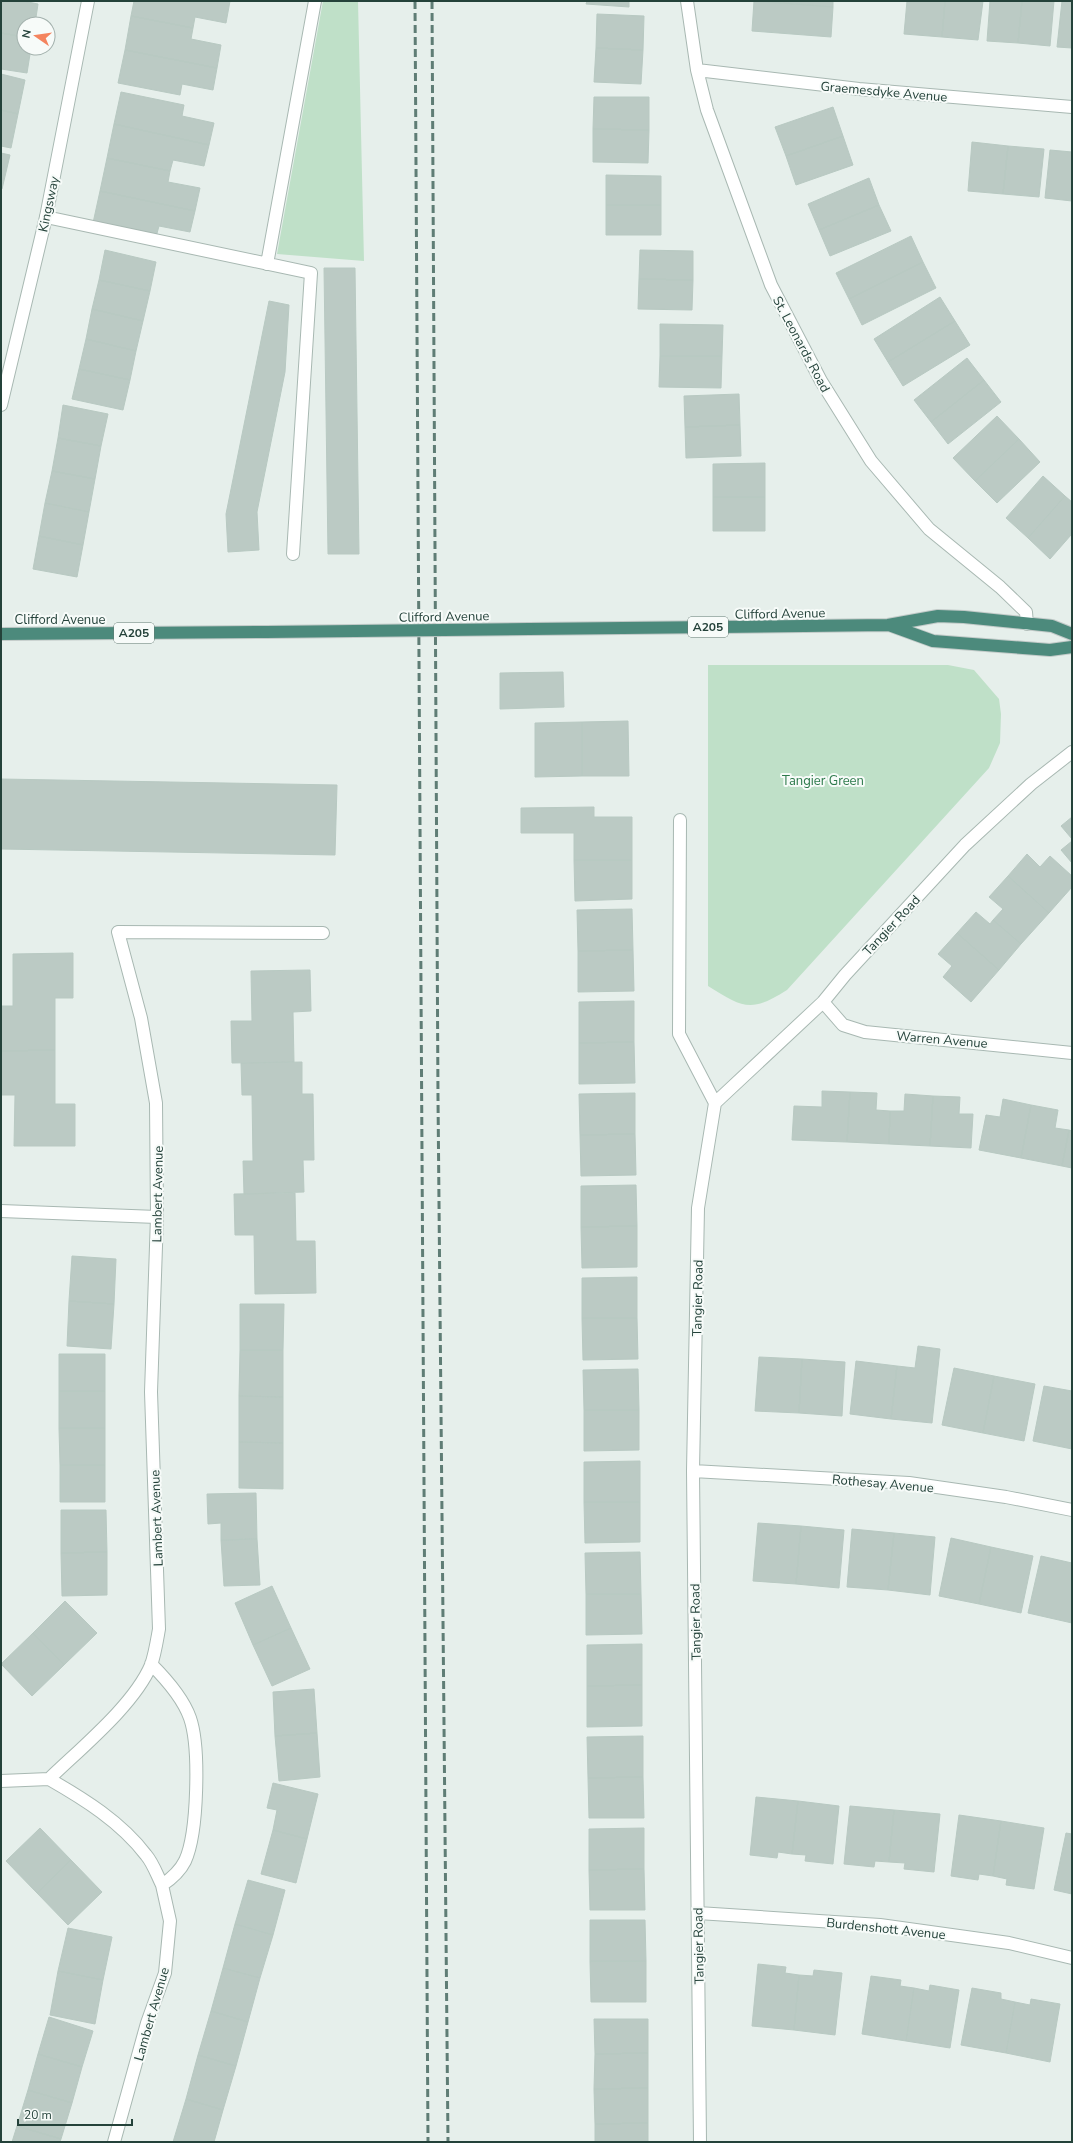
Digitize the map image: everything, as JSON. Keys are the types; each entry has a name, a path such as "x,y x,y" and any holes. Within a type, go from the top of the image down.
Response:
{"highway":[{"name":"Clifford Avenue","path":"1,634 888,625 938,616 1052,626 1072,634"},
{"name":"Clifford Avenue","path":"888,625 933,641 1050,650 1072,647"}],"street":[{"name":"Kingsway","path":"1,405 46,217 88,1"},
{"path":"267,264 315,1"},
{"name":"St. Leonards Road","path":"688,1 697,70 706,110 771,285 821,381 871,461 929,529 1000,587 1026,612 1027,624"},
{"name":"Graemesdyke Avenue","path":"697,70 859,89 1072,107"},
{"path":"46,217 311,273 293,554"},
{"name":"Tangier Road","path":"700,2142 693,1471 698,1208 715,1103 822,1002 965,845 1031,784 1072,752"},
{"path":"680,820 679,1034 715,1103"},
{"name":"Lambert Avenue","path":"114,2142 147,2024 165,1973 170,1921 162,1884 147,1856 126,1832 100,1811 49,1779 122,1707 141,1682 151,1664 159,1629 151,1392 157,1217 156,1103 141,1018 118,932 323,933"},
{"name":"Warren Avenue","path":"822,1002 843,1025 865,1032 1072,1052"},
{"path":"1,1211 157,1217"},
{"name":"Rothesay Avenue","path":"693,1471 909,1483 1006,1497 1072,1510"},
{"path":"151,1664 164,1677 190,1718 197,1748 197,1778 192,1833 185,1860 172,1878 162,1884"},
{"path":"1,1781 49,1779"},
{"name":"Burdenshott Avenue","path":"698,1913 880,1925 1009,1943 1072,1958"}],"green space":[{"path":"323,1 358,1 364,261 277,254"},
{"name":"Tangier Green","path":"708,665 948,665 974,670 999,699 1001,714 1000,743 989,768 787,990 775,997 755,1005 739,1003 708,986"}],"building":[{"path":"1,1 23,1 38,4 36,16 16,16 16,36 1,33"},
{"path":"134,1 230,1 226,23 195,17 193,28 131,16"},
{"path":"587,1 629,1 629,7 586,4"},
{"path":"754,1 833,7 831,37 752,31"},
{"path":"759,1 833,1 833,7"},
{"path":"907,1 945,1 942,37 904,34"},
{"path":"945,1 983,1 978,40 942,37"},
{"path":"990,1 1022,1 1018,43 987,41"},
{"path":"1022,1 1054,1 1050,46 1018,43"},
{"path":"1062,1 1072,1 1072,48 1057,47"},
{"path":"597,14 644,16 643,50 596,48"},
{"path":"131,16 193,28 191,39 221,45 217,68 125,50"},
{"path":"1,33 16,36 16,56 30,56 27,73 1,69"},
{"path":"596,48 643,50 641,84 594,82"},
{"path":"125,50 217,68 213,90 182,84 180,95 118,83"},
{"path":"1,74 25,80 18,114 1,110"},
{"path":"121,92 184,105 182,116 214,123 209,145 114,124"},
{"path":"594,97 649,97 649,130 593,129"},
{"path":"833,107 843,136 786,156 775,127"},
{"path":"1,110 18,114 11,148 1,146"},
{"path":"114,124 209,145 204,166 173,160 170,171 107,158"},
{"path":"593,129 649,130 648,163 593,162"},
{"path":"843,136 853,165 796,185 786,156"},
{"path":"972,142 1008,146 1003,194 968,191"},
{"path":"1008,146 1044,149 1039,197 1003,194"},
{"path":"1050,150 1072,152 1072,201 1045,198"},
{"path":"1,153 10,155 2,189 1,189"},
{"path":"107,158 170,171 168,182 200,188 195,211 100,191"},
{"path":"606,175 661,176 661,205 606,205"},
{"path":"869,178 879,205 819,230 808,204"},
{"path":"100,191 195,211 190,232 159,226 156,237 93,223"},
{"path":"606,205 661,205 661,235 606,235"},
{"path":"879,205 891,231 830,256 819,230"},
{"path":"911,236 923,262 849,299 836,273"},
{"path":"105,250 156,262 150,291 99,280"},
{"path":"640,250 693,251 693,280 639,279"},
{"path":"923,262 936,288 862,325 849,299"},
{"path":"324,268 355,268 359,554 328,554"},
{"path":"639,279 693,280 692,310 638,309"},
{"path":"99,280 150,291 143,321 92,309"},
{"path":"940,297 955,321 888,362 874,339"},
{"path":"269,301 289,305 285,372 257,512 259,550 228,552 226,514"},
{"path":"92,309 143,321 136,351 86,339"},
{"path":"955,321 970,345 903,386 888,362"},
{"path":"660,324 723,325 722,356 660,356"},
{"path":"86,339 136,351 130,380 79,369"},
{"path":"660,356 722,356 721,388 659,387"},
{"path":"967,358 984,380 931,422 914,400"},
{"path":"79,369 130,380 123,410 72,399"},
{"path":"984,380 1001,402 948,444 931,422"},
{"path":"739,394 740,425 685,427 684,396"},
{"path":"63,405 108,414 101,446 58,438"},
{"path":"997,416 1019,439 975,481 953,458"},
{"path":"740,425 741,456 686,458 685,427"},
{"path":"58,438 101,446 95,479 52,471"},
{"path":"1019,439 1040,462 997,503 975,481"},
{"path":"765,463 765,497 713,497 713,464"},
{"path":"52,471 95,479 89,512 45,503"},
{"path":"1043,476 1065,496 1028,538 1006,518"},
{"path":"1065,496 1072,502 1071,535 1050,559 1028,538"},
{"path":"713,497 765,497 765,531 713,531"},
{"path":"45,503 89,512 83,545 39,536"},
{"path":"39,536 83,545 77,577 33,569"},
{"path":"563,672 564,707 500,709 500,673"},
{"path":"628,721 629,776 582,776 582,722"},
{"path":"582,722 582,776 535,777 535,723"},
{"path":"1,779 337,785 335,855 1,849"},
{"path":"594,807 594,817 632,817 632,860 574,860 574,833 521,833 521,808"},
{"path":"1072,817 1072,839 1061,826"},
{"path":"1072,841 1072,863 1061,850"},
{"path":"1027,854 1040,867 1050,856 1072,876 1072,887 1049,913 1008,876"},
{"path":"574,860 632,860 632,899 575,901"},
{"path":"1008,876 1049,913 1021,944 993,920 1003,909 989,897"},
{"path":"632,909 633,950 578,951 577,910"},
{"path":"976,912 990,924 993,920 1021,944 999,970 957,933"},
{"path":"957,933 999,970 971,1002 943,977 952,966 938,954"},
{"path":"633,950 634,991 578,992 578,951"},
{"path":"73,953 73,998 55,998 55,1050 1,1051 1,1006 13,1006 13,954"},
{"path":"310,970 311,1011 293,1012 294,1062 232,1063 231,1021 252,1021 251,971"},
{"path":"634,1001 634,1042 579,1043 579,1002"},
{"path":"634,1042 635,1083 579,1084 579,1043"},
{"path":"55,1050 55,1104 75,1104 75,1146 14,1146 15,1095 1,1095 1,1051"},
{"path":"302,1062 302,1094 313,1094 314,1160 303,1160 304,1192 244,1194 243,1161 253,1161 252,1095 242,1095 241,1063"},
{"path":"822,1091 850,1092 847,1142 792,1140 794,1106 822,1107"},
{"path":"850,1092 877,1093 876,1110 890,1111 889,1144 847,1142"},
{"path":"635,1093 635,1134 580,1135 579,1094"},
{"path":"905,1094 933,1096 930,1146 889,1144 890,1111 904,1111"},
{"path":"933,1096 960,1097 959,1114 973,1114 971,1148 930,1146"},
{"path":"1003,1099 1031,1105 1021,1158 979,1150 986,1115 1000,1117"},
{"path":"1031,1105 1058,1110 1055,1128 1069,1130 1062,1166 1021,1158"},
{"path":"1069,1130 1072,1131 1072,1168 1062,1166"},
{"path":"635,1134 636,1175 581,1176 580,1135"},
{"path":"636,1185 637,1226 581,1227 581,1186"},
{"path":"295,1193 296,1241 315,1241 316,1293 255,1294 254,1235 235,1235 234,1194"},
{"path":"637,1226 637,1267 582,1268 581,1227"},
{"path":"72,1256 116,1259 114,1304 69,1301"},
{"path":"637,1277 637,1318 582,1318 582,1278"},
{"path":"69,1301 114,1304 111,1349 67,1346"},
{"path":"240,1304 284,1304 283,1350 240,1350"},
{"path":"582,1318 637,1318 638,1359 583,1360"},
{"path":"918,1346 940,1349 932,1423 891,1419 897,1366 915,1368"},
{"path":"240,1350 283,1350 283,1397 239,1396"},
{"path":"59,1354 105,1354 105,1391 59,1391"},
{"path":"759,1357 802,1359 799,1413 755,1411"},
{"path":"802,1359 845,1362 842,1416 799,1413"},
{"path":"856,1361 897,1366 891,1419 850,1414"},
{"path":"954,1368 994,1376 983,1433 942,1425"},
{"path":"638,1369 639,1410 584,1410 583,1370"},
{"path":"994,1376 1035,1384 1024,1441 983,1433"},
{"path":"1044,1386 1072,1391 1072,1449 1033,1441"},
{"path":"59,1391 105,1391 105,1428 59,1428"},
{"path":"239,1396 283,1397 283,1443 239,1442"},
{"path":"584,1410 639,1410 639,1450 584,1451"},
{"path":"59,1428 105,1428 105,1465 60,1465"},
{"path":"239,1442 283,1443 283,1489 239,1488"},
{"path":"640,1461 640,1502 584,1502 584,1462"},
{"path":"60,1465 105,1465 105,1502 60,1502"},
{"path":"256,1493 257,1539 221,1540 221,1523 208,1524 207,1494"},
{"path":"584,1502 640,1502 640,1542 585,1543"},
{"path":"61,1510 106,1510 107,1552 61,1553"},
{"path":"758,1523 801,1526 796,1584 753,1581"},
{"path":"801,1526 844,1530 839,1588 796,1584"},
{"path":"852,1529 894,1533 888,1590 847,1587"},
{"path":"894,1533 935,1537 930,1595 888,1590"},
{"path":"951,1538 991,1547 979,1604 939,1596"},
{"path":"257,1539 260,1585 224,1586 221,1540"},
{"path":"991,1547 1033,1556 1021,1613 979,1604"},
{"path":"107,1552 107,1595 62,1596 61,1553"},
{"path":"640,1552 641,1594 586,1594 585,1553"},
{"path":"1041,1556 1072,1563 1072,1623 1028,1613"},
{"path":"272,1586 291,1628 253,1645 235,1603"},
{"path":"586,1594 641,1594 642,1634 586,1635"},
{"path":"65,1601 97,1633 64,1665 33,1633"},
{"path":"291,1628 310,1669 272,1686 253,1645"},
{"path":"33,1633 64,1665 32,1696 1,1664"},
{"path":"642,1644 642,1685 587,1686 587,1645"},
{"path":"642,1685 642,1726 587,1727 587,1686"},
{"path":"314,1689 317,1733 275,1736 273,1692"},
{"path":"317,1733 320,1777 279,1781 275,1736"},
{"path":"643,1736 643,1777 588,1778 587,1737"},
{"path":"643,1777 644,1818 589,1818 588,1778"},
{"path":"273,1783 318,1794 307,1839 273,1830 277,1810 267,1808"},
{"path":"756,1797 798,1801 792,1854 778,1852 777,1858 750,1855"},
{"path":"798,1801 839,1806 833,1864 805,1861 806,1855 792,1854"},
{"path":"850,1806 894,1810 889,1862 875,1861 874,1867 844,1864"},
{"path":"894,1810 940,1814 934,1872 904,1869 905,1863 889,1862"},
{"path":"959,1815 1001,1821 993,1876 979,1874 978,1880 951,1876"},
{"path":"1001,1821 1044,1828 1034,1889 1006,1885 1007,1879 993,1876"},
{"path":"40,1828 71,1860 37,1893 6,1861"},
{"path":"644,1828 644,1869 589,1870 589,1829"},
{"path":"273,1830 307,1839 296,1883 261,1874"},
{"path":"1066,1833 1072,1834 1072,1894 1054,1890"},
{"path":"71,1860 102,1892 68,1925 37,1893"},
{"path":"644,1869 645,1910 590,1910 589,1870"},
{"path":"248,1880 285,1890 273,1935 235,1924"},
{"path":"590,1920 645,1920 646,1961 590,1961"},
{"path":"235,1924 273,1935 260,1978 223,1968"},
{"path":"68,1928 112,1937 103,1980 58,1971"},
{"path":"590,1961 646,1961 646,2002 591,2002"},
{"path":"758,1964 786,1967 785,1973 799,1975 794,2030 752,2026"},
{"path":"223,1968 260,1978 248,2022 211,2011"},
{"path":"814,1970 842,1973 835,2035 794,2030 799,1975 813,1976"},
{"path":"58,1971 103,1980 95,2024 50,2015"},
{"path":"871,1976 901,1980 900,1986 914,1988 906,2041 862,2034"},
{"path":"930,1985 959,1990 950,2048 906,2041 914,1988 929,1991"},
{"path":"972,1988 1001,1993 1001,1999 1015,2002 1006,2053 961,2045"},
{"path":"1031,1999 1060,2004 1050,2062 1006,2053 1015,2002 1030,2005"},
{"path":"211,2011 248,2022 236,2066 198,2055"},
{"path":"49,2017 93,2031 82,2067 38,2054"},
{"path":"594,2019 648,2019 648,2053 595,2054"},
{"path":"648,2053 648,2088 594,2089 595,2054"},
{"path":"38,2054 82,2067 72,2103 28,2090"},
{"path":"198,2055 236,2066 223,2110 186,2099"},
{"path":"648,2088 648,2123 595,2124 594,2089"},
{"path":"28,2090 72,2103 61,2139 17,2126"},
{"path":"186,2099 223,2110 214,2142 173,2142"},
{"path":"648,2123 648,2142 595,2142 595,2124"},
{"path":"17,2126 61,2139 60,2142 12,2142"}],"railway":[{"path":"415,1 428,2142"},
{"path":"432,1 438,1098 448,2142"}]}
